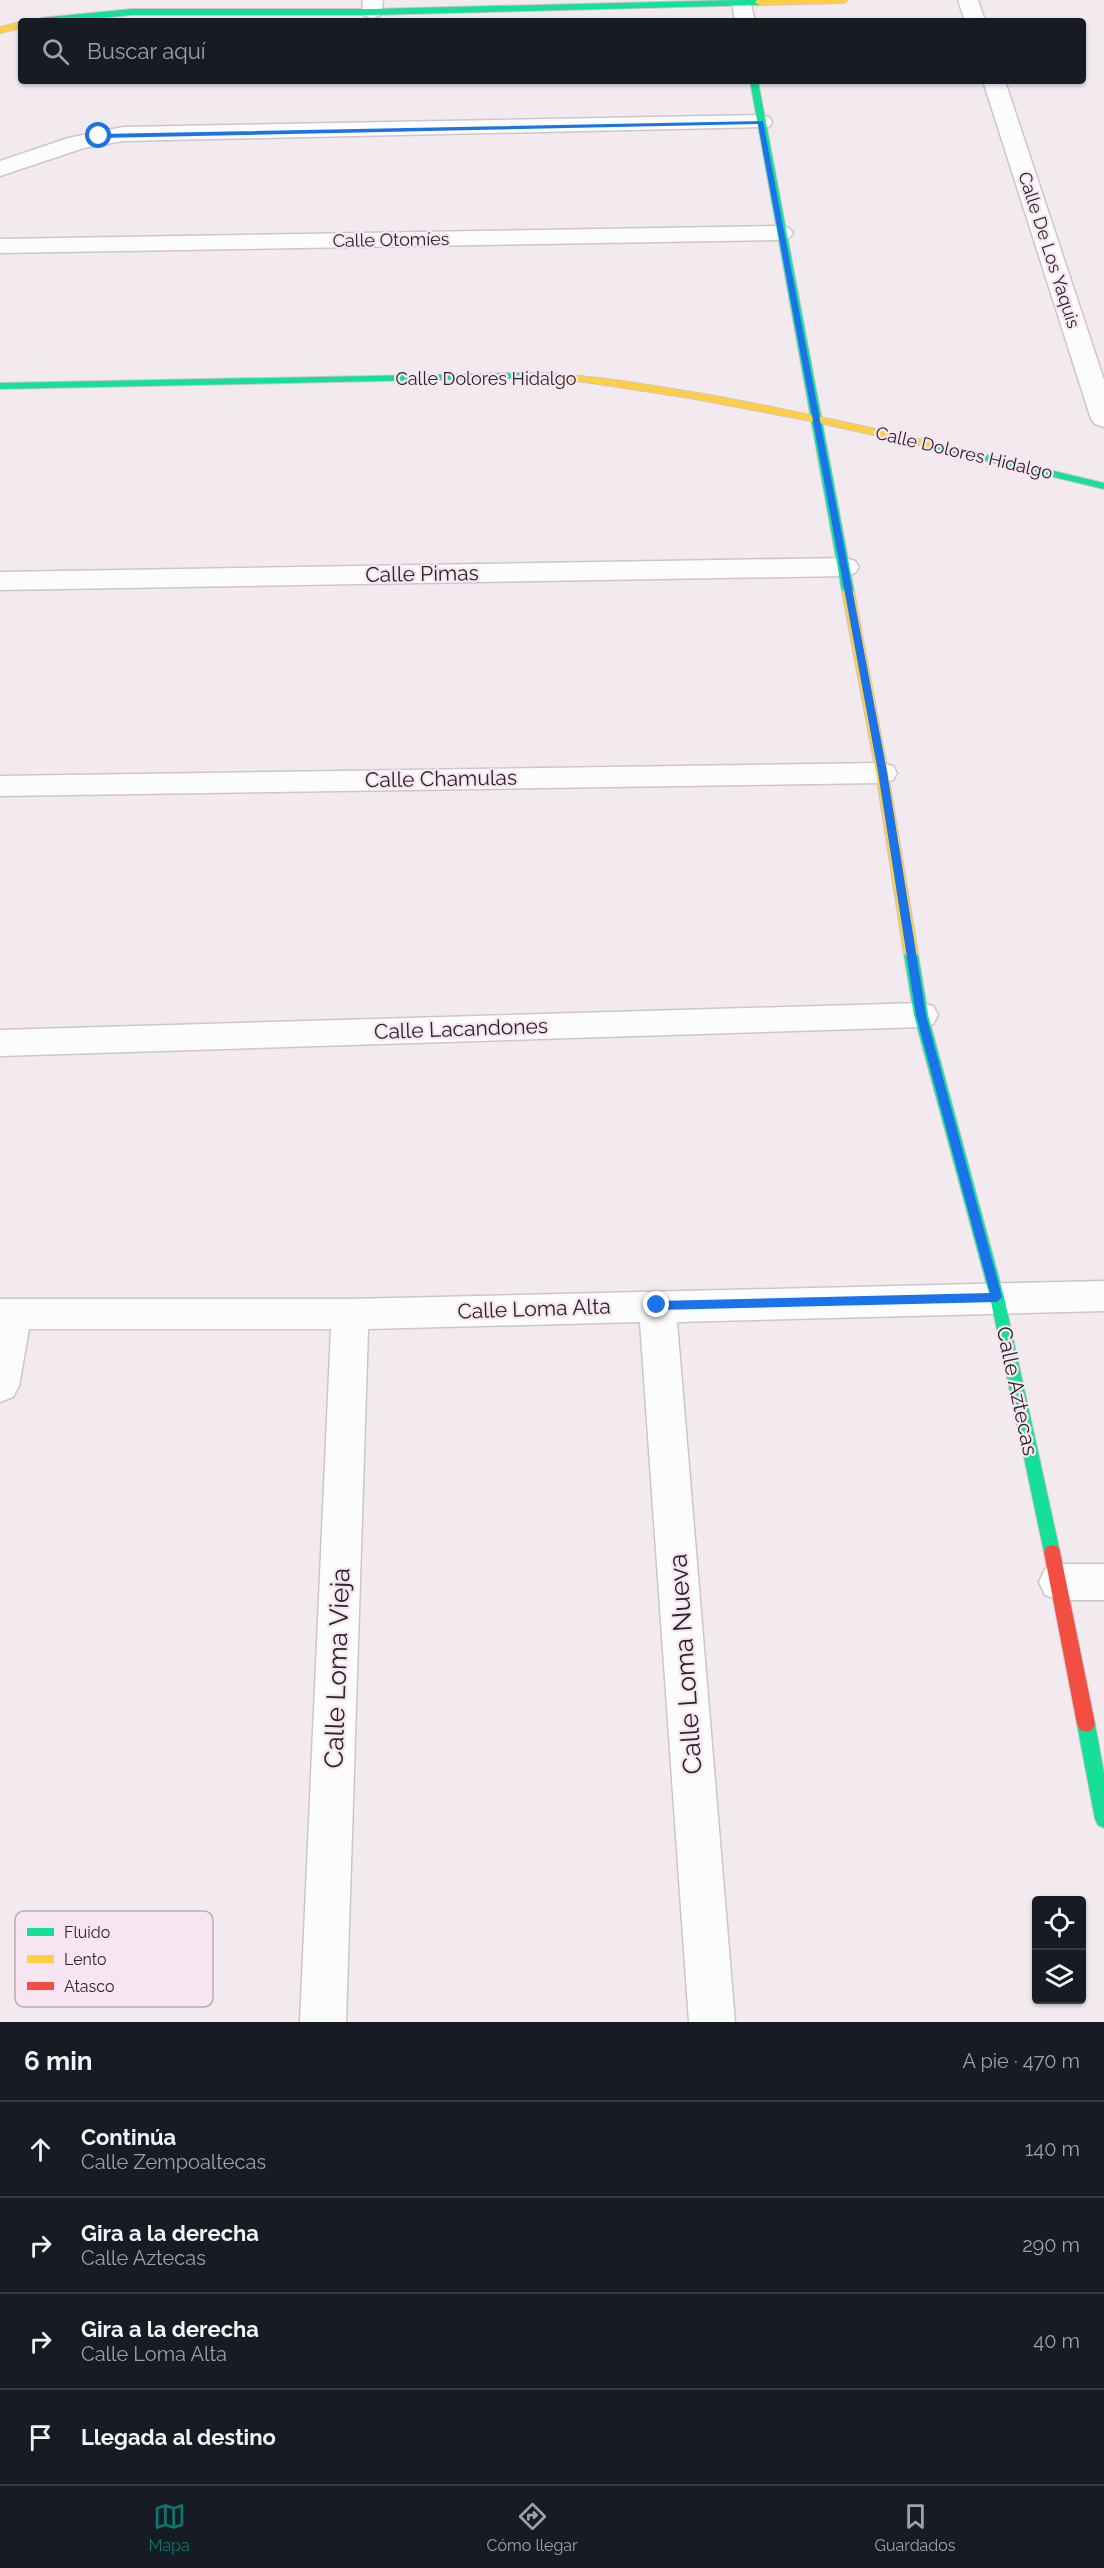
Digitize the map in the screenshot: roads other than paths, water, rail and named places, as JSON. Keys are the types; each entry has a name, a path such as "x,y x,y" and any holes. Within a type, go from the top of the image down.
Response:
{"street":[{"path":"71,18 132,12 544,4 743,12 844,0"},
{"path":"968,0 974,18"},
{"path":"0,30 18,26"},
{"name":"Calle Aztecas","path":"755,84 882,772 921,1015 997,1297 1059,1582 1104,1819"},
{"name":"Calle De Los Yaquis","path":"995,84 1104,419"},
{"path":"0,169 99,136 123,134 761,122"},
{"name":"Calle Otomíes","path":"0,246 781,233"},
{"name":"Calle Dolores Hidalgo","path":"0,386 542,376 647,387 816,418 1104,486"},
{"name":"Calle Pimas","path":"0,581 845,567"},
{"name":"Calle Chamulas","path":"0,786 882,772"},
{"name":"Calle Lacandones","path":"0,1043 921,1015"},
{"name":"Calle Loma Alta","path":"6,1313 350,1314 1104,1296"},
{"name":"Calle Loma Nueva","path":"657,1305 712,2022"},
{"path":"0,1386 6,1313"},
{"name":"Calle Loma Vieja","path":"323,2022 350,1314"},
{"path":"1059,1582 1104,1582"}]}
